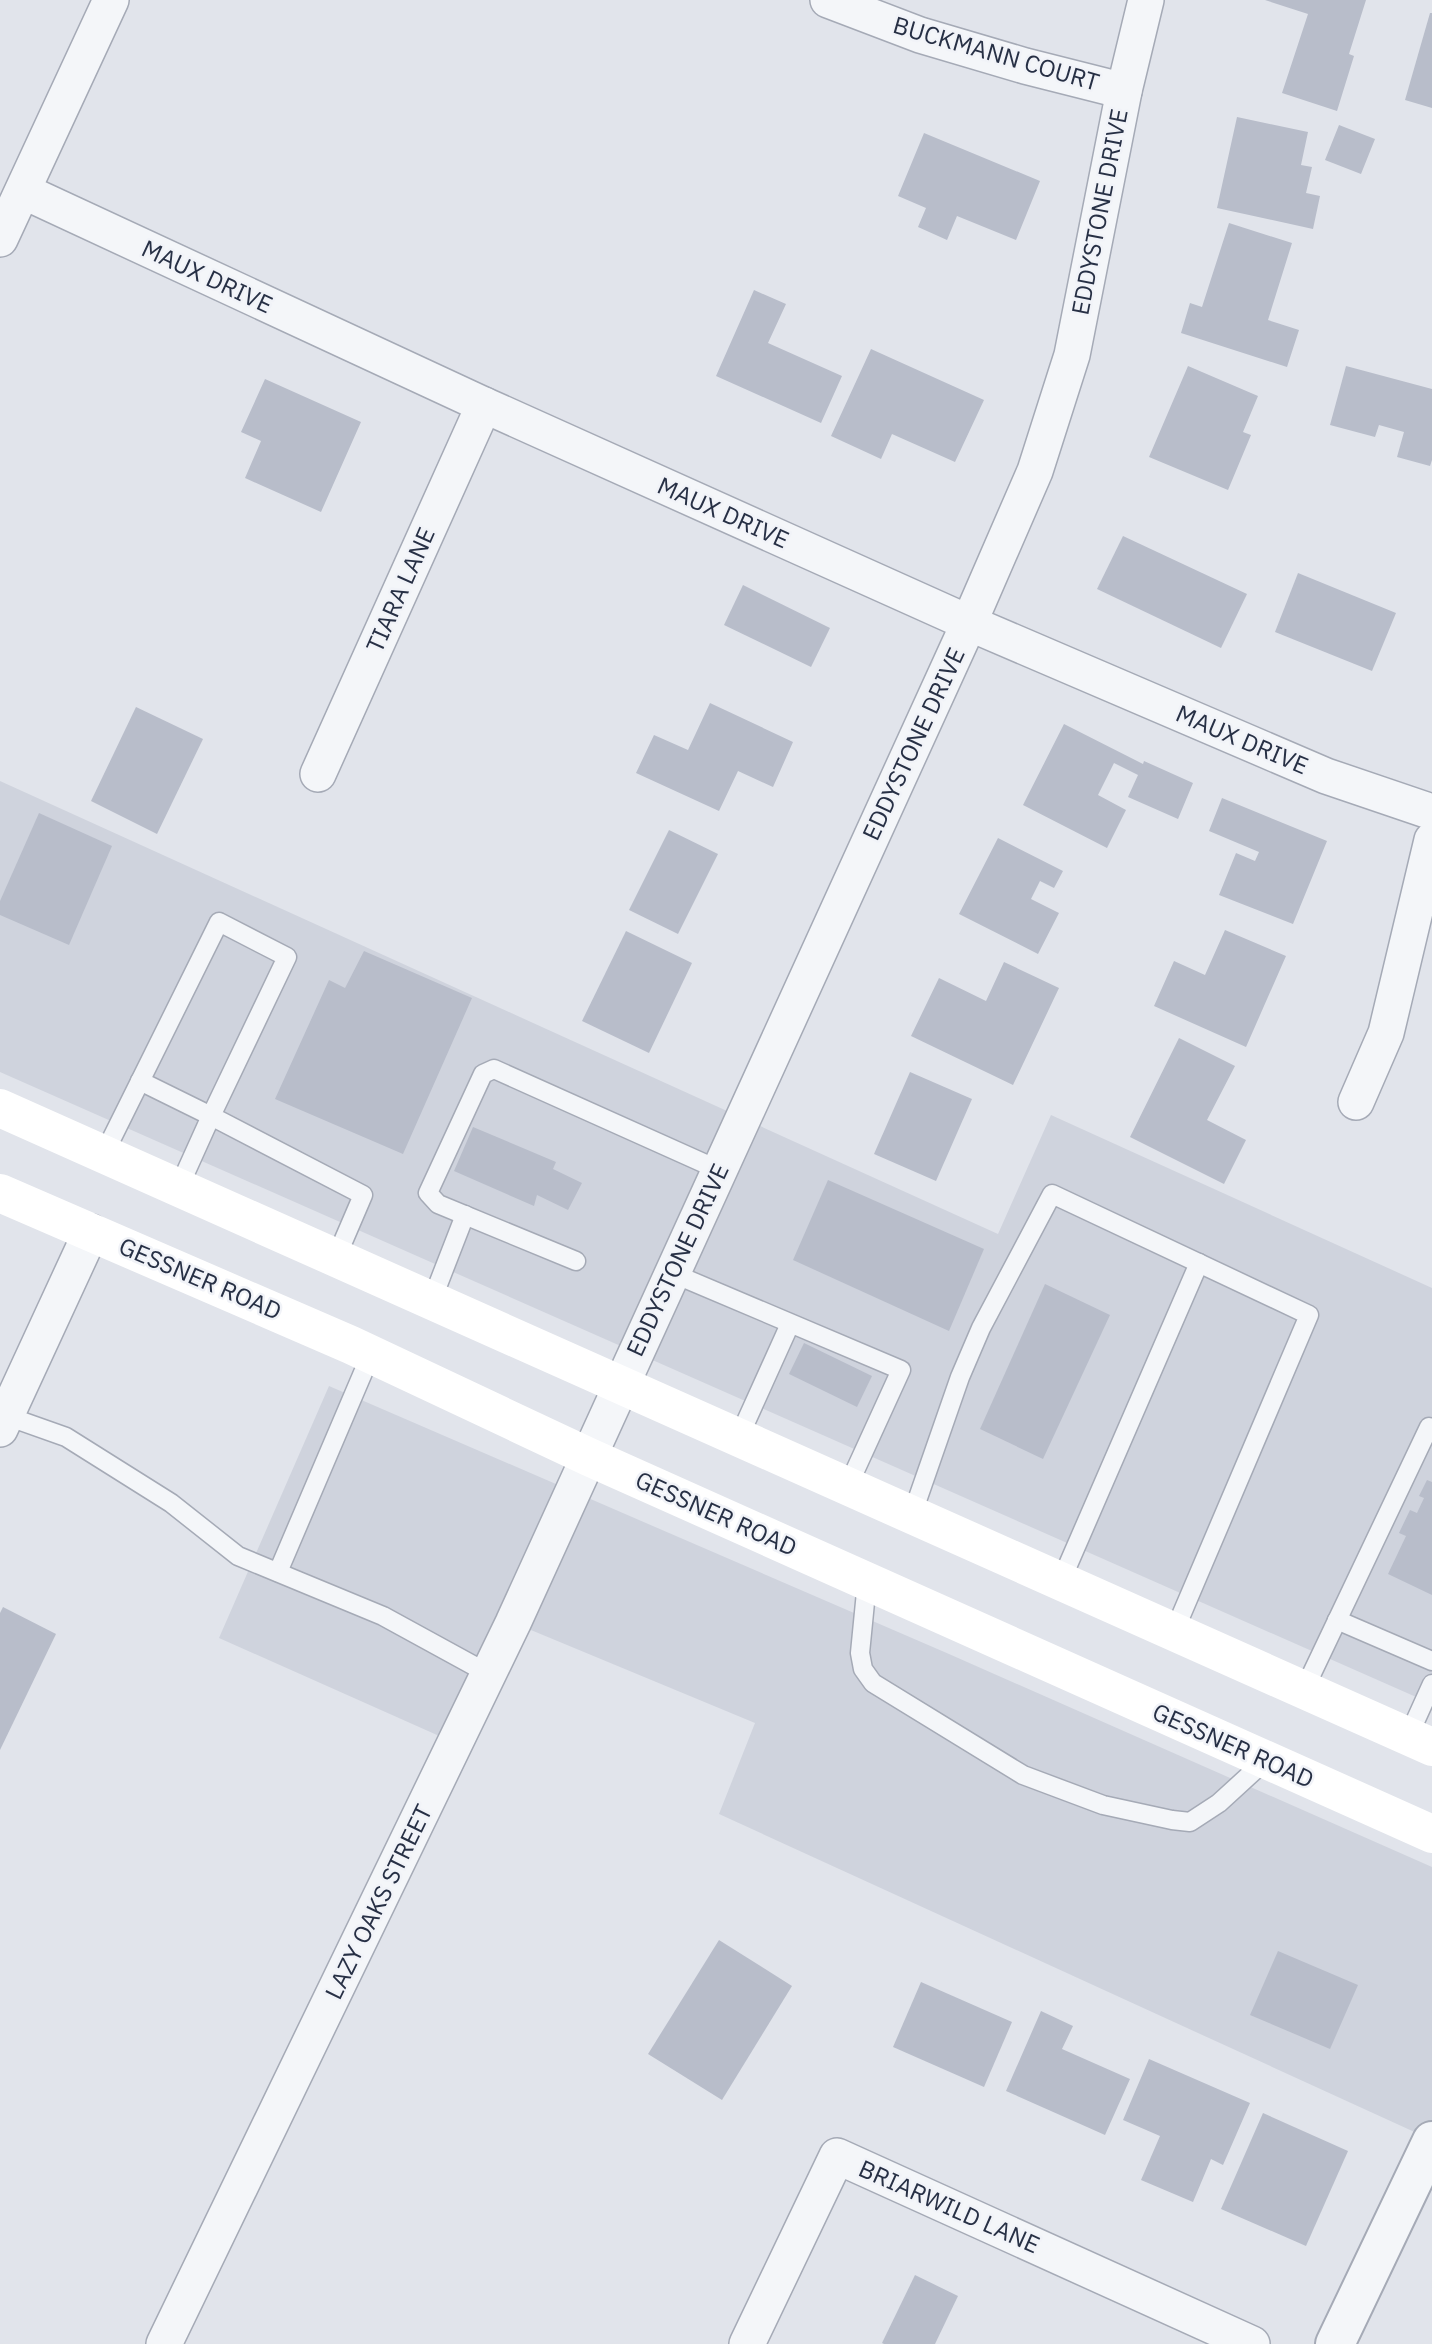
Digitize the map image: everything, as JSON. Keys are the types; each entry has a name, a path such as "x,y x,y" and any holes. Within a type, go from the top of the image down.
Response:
{"main road":[{"path":"0,1108 1420,1742"},
{"name":"GESSNER ROAD","path":"0,1193 371,1354 589,1457 1432,1834"}],"street":[{"path":"0,239 111,0"},
{"name":"BUCKMANN COURT","path":"828,0 920,35 1124,91"},
{"name":"EDDYSTONE DRIVE","path":"589,1457 969,623 1035,471 1072,355 1124,91 1146,0"},
{"name":"MAUX DRIVE","path":"23,191 484,405 969,623 1326,776 1432,811"},
{"name":"TIARA LANE","path":"318,774 484,405"},
{"path":"1356,1102 1386,1033 1432,839"},
{"path":"2,1419 91,1233"},
{"name":"LAZY OAKS STREET","path":"164,2344 489,1674 589,1457"},
{"path":"1335,2344 1432,2141"},
{"name":"BRIARWILD LANE","path":"747,2344 837,2156 1252,2344"}],"lane":[{"path":"104,1154 219,922 287,957 179,1188"},
{"path":"576,1261 438,1204 428,1193 482,1074 494,1069 719,1170"},
{"path":"140,1081 363,1195 336,1258"},
{"path":"912,1515 960,1377 981,1328 1052,1194 1309,1315 1174,1632"},
{"path":"432,1300 465,1215"},
{"path":"1061,1581 1199,1263"},
{"path":"672,1273 901,1370 848,1486"},
{"path":"739,1437 790,1324"},
{"path":"278,1572 371,1354"},
{"path":"2,1419 65,1437 171,1503 238,1556 383,1616 489,1674"},
{"path":"1304,1690 1429,1427 1432,1429"},
{"path":"867,1582 860,1653 863,1669 873,1683 1023,1775 1103,1805 1190,1822 1219,1803 1266,1760"},
{"path":"1337,1620 1432,1661"},
{"path":"1420,1742 1432,1684"}],"shaded area":[{"path":"0,781 998,1234 1051,1115 1432,1288 1432,1704 0,1072"},
{"path":"329,1386 949,1654 1432,1867 1432,2140 719,1814 755,1723 514,1623 455,1743 219,1638"}],"building":[{"path":"1265,0 1366,0 1349,54 1354,56 1337,111 1282,93 1308,14"},
{"path":"1432,13 1432,108 1405,100"},
{"path":"1237,117 1308,132 1301,165 1312,167 1306,193 1320,196 1313,229 1217,208"},
{"path":"1339,125 1375,139 1361,174 1325,160"},
{"path":"924,133 1040,181 1016,240 957,216 947,240 918,227 926,208 898,196"},
{"path":"1229,223 1292,243 1268,320 1299,330 1287,367 1181,333 1190,303 1202,307"},
{"path":"754,290 786,304 768,343 842,376 821,423 716,376"},
{"path":"871,349 984,400 955,462 892,434 881,459 831,436"},
{"path":"1188,366 1258,396 1243,432 1251,435 1228,490 1149,457"},
{"path":"1346,366 1432,389 1430,466 1397,457 1404,432 1379,425 1375,437 1330,425"},
{"path":"265,379 361,422 321,512 245,478 261,441 241,432"},
{"path":"1123,536 1247,594 1221,648 1097,589"},
{"path":"1298,573 1396,613 1372,671 1275,632"},
{"path":"743,585 830,628 811,667 724,625"},
{"path":"710,703 793,742 773,787 738,771 719,811 636,773 654,735 688,750"},
{"path":"136,707 203,739 157,834 91,801"},
{"path":"1064,724 1143,764 1144,761 1193,783 1178,819 1128,797 1138,775 1114,763 1098,795 1126,810 1107,848 1023,805"},
{"path":"1222,798 1327,841 1293,924 1219,895 1236,853 1255,861 1259,852 1209,831"},
{"path":"39,813 112,846 69,945 0,915 0,901"},
{"path":"669,830 718,854 678,934 629,910"},
{"path":"998,838 1063,871 1054,888 1040,881 1031,899 1059,913 1038,954 959,914"},
{"path":"1225,930 1286,956 1246,1047 1154,1006 1174,961 1205,975"},
{"path":"626,931 692,963 649,1053 582,1021"},
{"path":"364,951 472,998 403,1154 275,1099 329,980 345,988"},
{"path":"1004,962 1059,988 1013,1085 911,1036 939,978 986,1001"},
{"path":"1179,1038 1235,1066 1207,1120 1246,1140 1224,1184 1130,1137"},
{"path":"910,1072 972,1099 936,1181 874,1154"},
{"path":"473,1127 556,1162 553,1169 582,1183 568,1210 537,1195 534,1206 454,1171"},
{"path":"828,1180 984,1249 949,1331 793,1260"},
{"path":"1045,1284 1110,1315 1043,1459 980,1429"},
{"path":"804,1343 872,1376 857,1407 789,1374"},
{"path":"1427,1480 1432,1482 1432,1595 1388,1574 1406,1536 1399,1533 1410,1510 1417,1513 1424,1498 1419,1496"},
{"path":"3,1607 56,1634 0,1750 0,1613"},
{"path":"719,1940 792,1986 722,2100 648,2054"},
{"path":"1278,1951 1358,1985 1330,2049 1250,2015"},
{"path":"921,1982 1012,2022 984,2087 893,2047"},
{"path":"1041,2011 1073,2026 1062,2049 1130,2079 1105,2135 1006,2091"},
{"path":"1149,2059 1250,2103 1223,2165 1211,2159 1193,2202 1141,2180 1160,2136 1123,2120"},
{"path":"1263,2113 1348,2151 1306,2246 1221,2209"},
{"path":"915,2275 958,2296 935,2344 884,2344 882,2343"}]}
